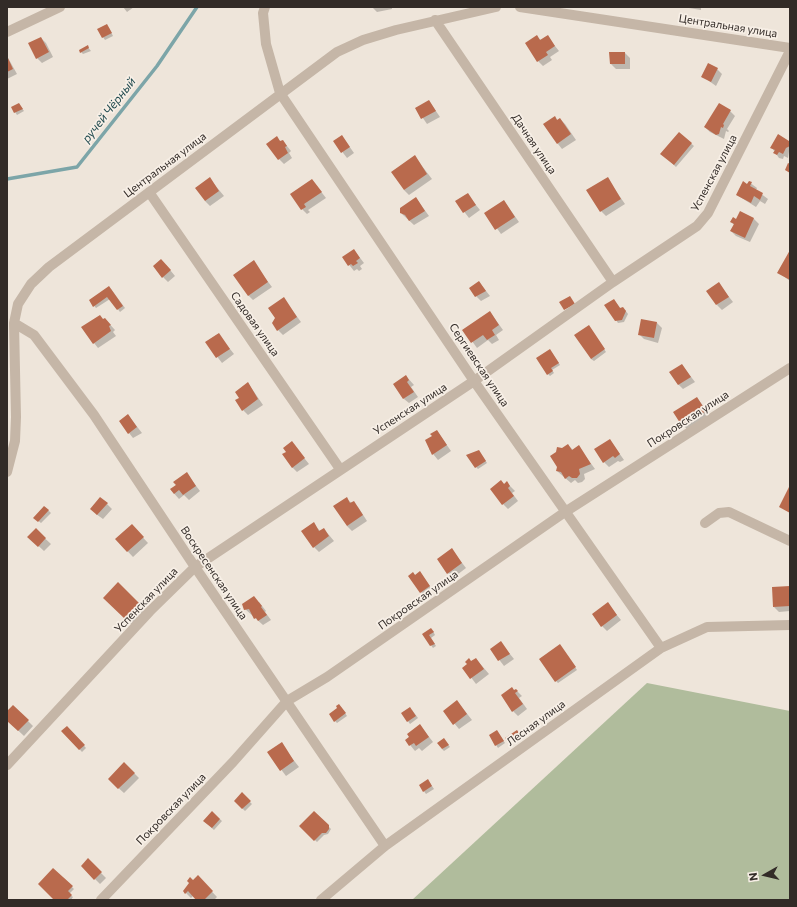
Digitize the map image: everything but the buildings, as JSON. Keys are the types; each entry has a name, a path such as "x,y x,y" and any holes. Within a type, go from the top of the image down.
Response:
{"street":[{"path":"7,32 60,7"},
{"name":"Сергиевская улица","path":"265,7 263,13 266,44 280,93 474,381 661,648"},
{"name":"Центральная улица","path":"7,472 15,441 16,417 14,323 18,304 31,284 49,267 280,93 337,52 363,40 435,20 496,7"},
{"name":"Центральная улица","path":"520,7 790,50"},
{"name":"Дачная улица","path":"435,20 613,282"},
{"name":"Успенская улица","path":"7,765 150,611 195,567 474,381 613,282 698,226 790,50"},
{"name":"Садовая улица","path":"149,192 340,469"},
{"name":"Воскресенская улица","path":"14,323 34,335 94,415 195,567 385,846"},
{"name":"Покровская улица","path":"101,900 233,762 287,701 334,672 565,512 790,368"},
{"path":"705,523 719,513 729,512 790,541"},
{"name":"Лесная улица","path":"321,900 385,846 661,648 707,627 790,625"}],"green space":[{"path":"647,683 790,711 790,900 412,900"}],"waterway":[{"name":"ручей Чёрный","path":"7,179 77,167 157,66 197,7"}]}
